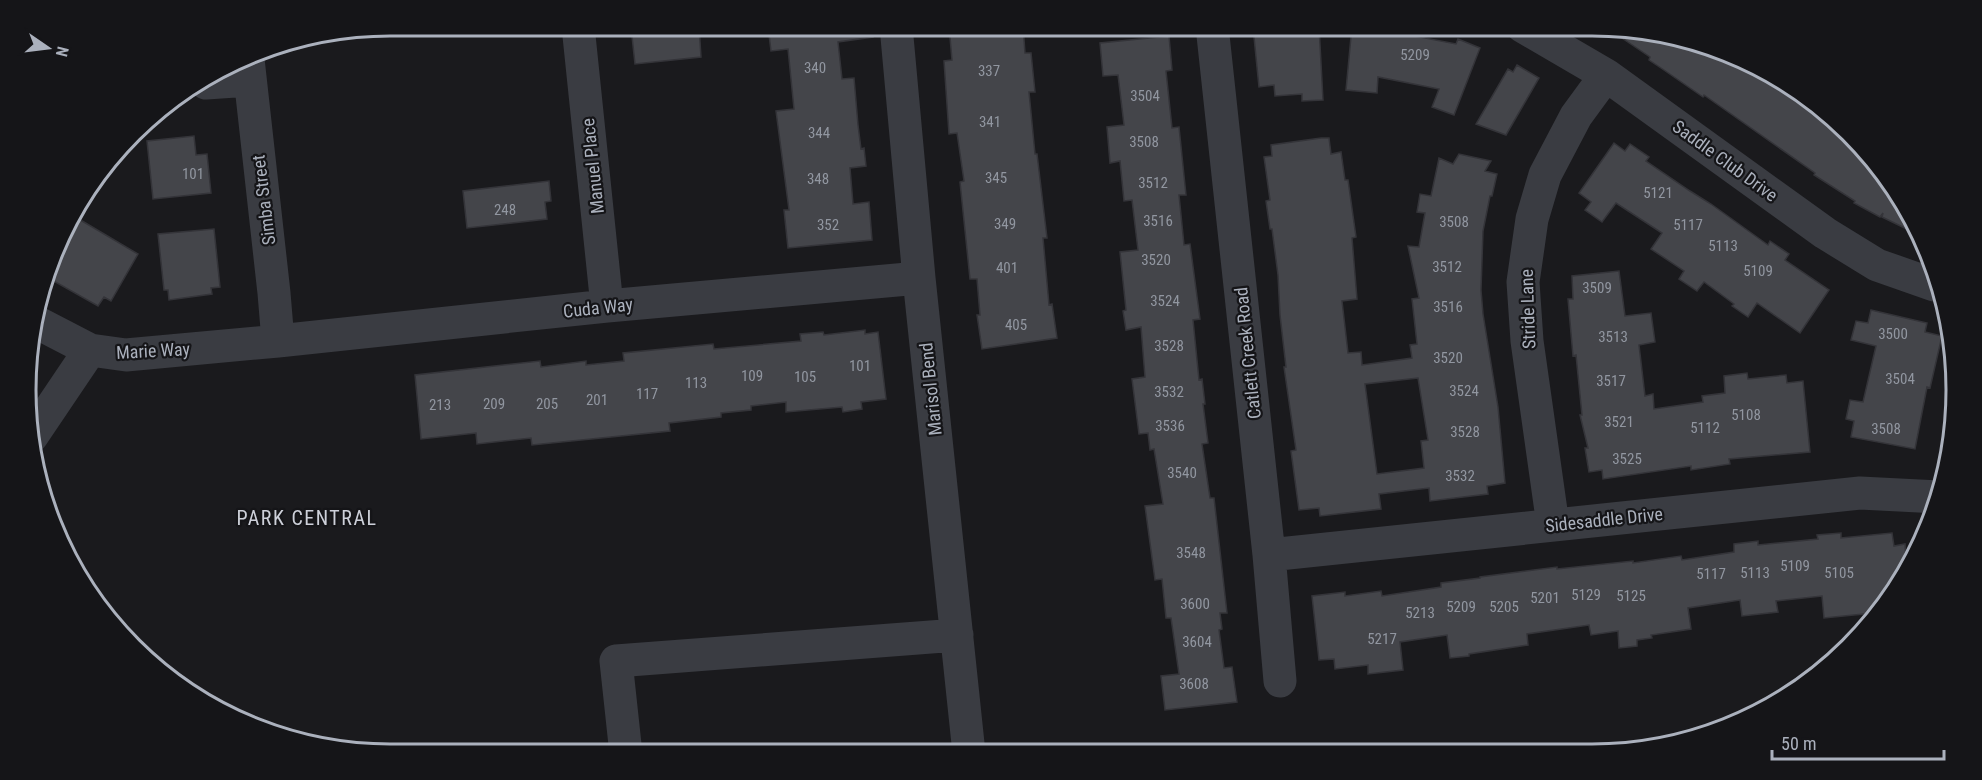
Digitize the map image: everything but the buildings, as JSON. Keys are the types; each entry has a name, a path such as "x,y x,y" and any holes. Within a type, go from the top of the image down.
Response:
{"street":[{"name":"Manuel Place","path":"579,36 607,306"},
{"name":"Marisol Bend","path":"897,36 919,278 968,744"},
{"name":"Catlett Creek Road","path":"1213,36 1269,555 1280,681"},
{"name":"Saddle Club Drive","path":"1542,36 1606,75 1825,233 1877,265 1929,283"},
{"path":"226,76 249,69"},
{"name":"Simba Street","path":"249,69 278,341"},
{"name":"Stride Lane","path":"1553,525 1527,341 1523,282 1532,219 1545,175 1576,116 1606,75"},
{"name":"Cuda Way","path":"278,341 607,306 919,278"},
{"name":"Marie Way","path":"42,325 90,350 126,355 278,341"},
{"path":"38,427 90,350"},
{"name":"Sidesaddle Drive","path":"1269,555 1860,493 1929,497"},
{"path":"625,744 616,661 957,635"}],"district":[{"name":"PARK CENTRAL","path":"307,518"}]}
